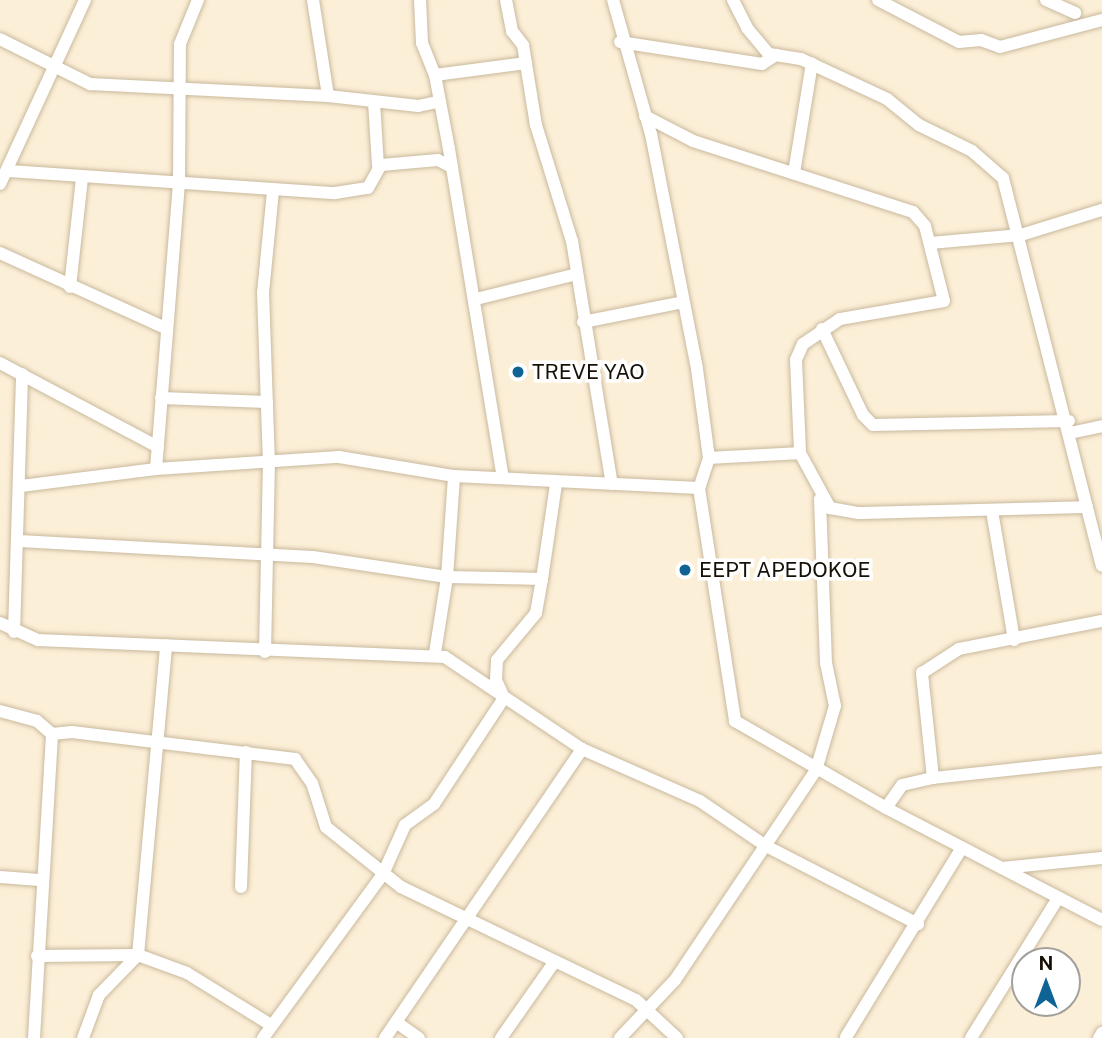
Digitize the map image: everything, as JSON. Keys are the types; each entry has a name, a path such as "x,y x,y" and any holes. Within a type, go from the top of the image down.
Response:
{"street":[{"path":"0,184 9,171 51,68 85,0"},
{"path":"156,469 165,328 179,180 177,89 180,44 198,0"},
{"path":"313,0 328,96"},
{"path":"420,0 422,43 435,75 437,102 476,299 502,474"},
{"path":"506,0 526,63 536,125 572,241 583,322 612,484"},
{"path":"613,0 620,42 645,116 683,302 709,458 699,488 735,721 886,808 1102,920"},
{"path":"620,42 762,64 776,58 769,54 747,28 733,0"},
{"path":"878,0 959,42 981,40 1000,47 1102,20"},
{"path":"1046,0 1074,7 1085,24"},
{"path":"0,39 51,68 90,84 328,96 418,106 437,102"},
{"path":"769,54 812,63 887,99 919,125 972,151 1003,178 1021,235 1042,347 1069,427 1102,566"},
{"path":"435,75 526,63"},
{"path":"794,173 812,63"},
{"path":"9,171 82,178 179,180 273,191 364,190 378,166 374,102"},
{"path":"620,1038 652,1010 816,770 835,706 826,663 820,499 800,453 796,360 803,344 840,319 944,301 930,243 913,212 668,131 645,116"},
{"path":"378,166 438,160 450,166"},
{"path":"70,287 82,178"},
{"path":"265,652 269,464 263,293 273,191"},
{"path":"930,243 1021,235 1102,210"},
{"path":"0,253 165,328"},
{"path":"476,299 577,274"},
{"path":"583,322 683,302"},
{"path":"822,329 863,415 873,425 1102,426"},
{"path":"0,363 158,447"},
{"path":"14,632 21,486 22,374"},
{"path":"161,398 267,402"},
{"path":"709,458 800,453"},
{"path":"21,486 156,469 269,464 339,457 454,476 502,474 556,484 699,488"},
{"path":"435,653 447,576 454,476"},
{"path":"504,698 496,680 497,660 536,613 556,484"},
{"path":"820,499 842,512 1087,507"},
{"path":"992,511 1014,640"},
{"path":"19,541 266,558 313,557 447,576 542,579"},
{"path":"933,778 922,673 959,649 1102,621"},
{"path":"0,623 14,632 38,640 265,652 435,653 582,749 700,801 766,846 918,924"},
{"path":"83,1038 99,995 138,955 166,645"},
{"path":"263,1038 383,874 405,825 434,804 504,698"},
{"path":"0,711 37,721 52,734 157,741 295,759 312,783 326,827 383,874 465,922 652,1010 677,1038"},
{"path":"34,1038 40,880 52,734"},
{"path":"385,1038 582,749"},
{"path":"241,887 246,752"},
{"path":"886,808 902,785 933,778 1102,760"},
{"path":"846,1037 918,924 962,848"},
{"path":"1002,868 1102,858"},
{"path":"0,877 40,880"},
{"path":"971,1038 1058,898"},
{"path":"37,956 138,955 187,973 271,1025"},
{"path":"501,1038 554,964"},
{"path":"396,1022 419,1038"},
{"path":"1099,1038 1102,1033"}],"place":[{"name":"TREVE YAO","path":"518,372"},
{"name":"EEPT APEDOKOE","path":"685,570"}]}
